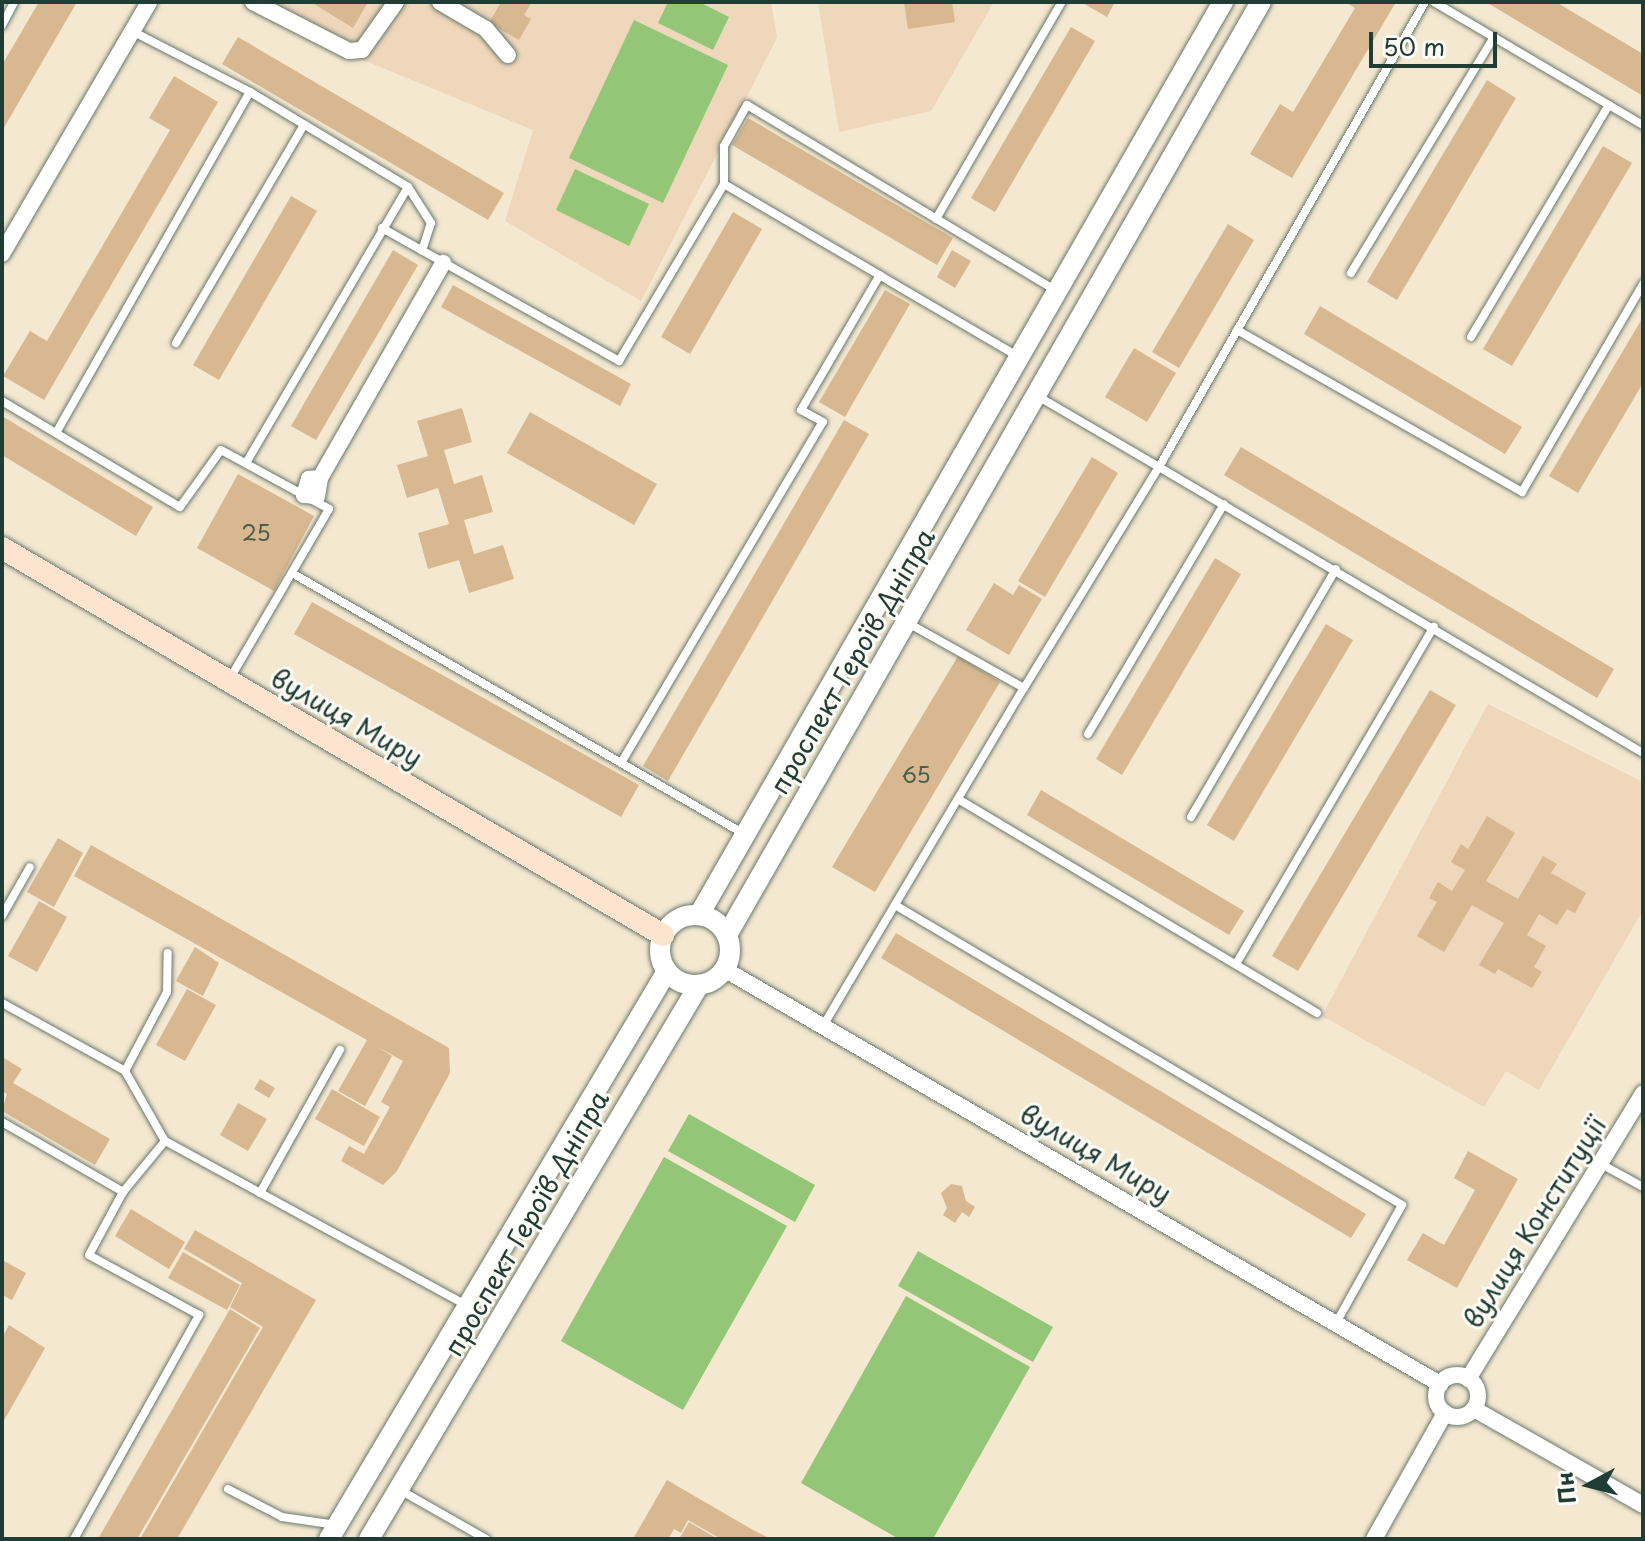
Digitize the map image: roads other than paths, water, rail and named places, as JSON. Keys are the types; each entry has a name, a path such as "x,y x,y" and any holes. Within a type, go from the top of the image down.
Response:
{"main road":[{"name":"вулиця Миру","path":"2,548 663,935"}],"street":[{"path":"2,254 149,2"},
{"path":"253,2 349,51 362,50 396,2"},
{"path":"440,2 486,29 508,55"},
{"name":"проспект Героїв Дніпра","path":"699,915 1223,2"},
{"name":"проспект Героїв Дніпра","path":"727,935 903,620 1261,2"},
{"path":"1144,139 1173,156"},
{"path":"304,495 309,479 320,478 443,263"},
{"path":"973,438 1000,456"},
{"path":"699,915 711,918 727,935 730,947 724,969 699,985 680,982 667,971 661,958 663,935 678,919 699,915"},
{"name":"вулиця Миру","path":"724,969 1440,1384"},
{"name":"проспект Героїв Дніпра","path":"333,1532 470,1307 667,971"},
{"name":"проспект Героїв Дніпра","path":"369,1539 699,985"},
{"name":"вулиця Конституції","path":"1468,1379 1643,1093"},
{"path":"1450,1377 1468,1379 1477,1389 1474,1409 1457,1417 1445,1413 1438,1403 1440,1384 1450,1377"},
{"path":"1474,1409 1643,1505"},
{"path":"1374,1539 1445,1413"},
{"path":"370,1470 399,1490"}],"lane":[{"path":"2,25 14,2"},
{"path":"936,219 1062,2"},
{"path":"822,1026 1159,467 1425,2"},
{"path":"1434,2 1643,125"},
{"path":"132,31 250,92 408,187 431,223 422,251"},
{"path":"1351,273 1494,37"},
{"path":"56,433 250,92"},
{"path":"382,228 619,361 724,184 724,146 747,105 1056,292"},
{"path":"1471,337 1609,105"},
{"path":"176,343 304,125"},
{"path":"724,184 1020,357"},
{"path":"246,463 408,187"},
{"path":"621,763 823,422 801,410 880,275"},
{"path":"1237,330 1522,492 1643,284"},
{"path":"1035,394 1643,753"},
{"path":"2,401 180,507 221,450 329,509 228,680"},
{"path":"1088,734 1224,504"},
{"path":"1191,817 1336,569"},
{"path":"292,573 747,836"},
{"path":"903,620 1024,688"},
{"path":"1236,964 1434,627"},
{"path":"958,799 1317,1013"},
{"path":"2,916 30,867"},
{"path":"895,905 1402,1205 1335,1325"},
{"path":"125,1071 167,992 168,953"},
{"path":"2,1003 125,1071 165,1141 470,1307"},
{"path":"260,1193 340,1050"},
{"path":"2,1122 123,1192"},
{"path":"74,1539 199,1315 89,1255 123,1192 165,1141"},
{"path":"1601,1164 1643,1187"},
{"path":"228,1489 282,1517 333,1532"},
{"path":"399,1490 486,1539"}]}
